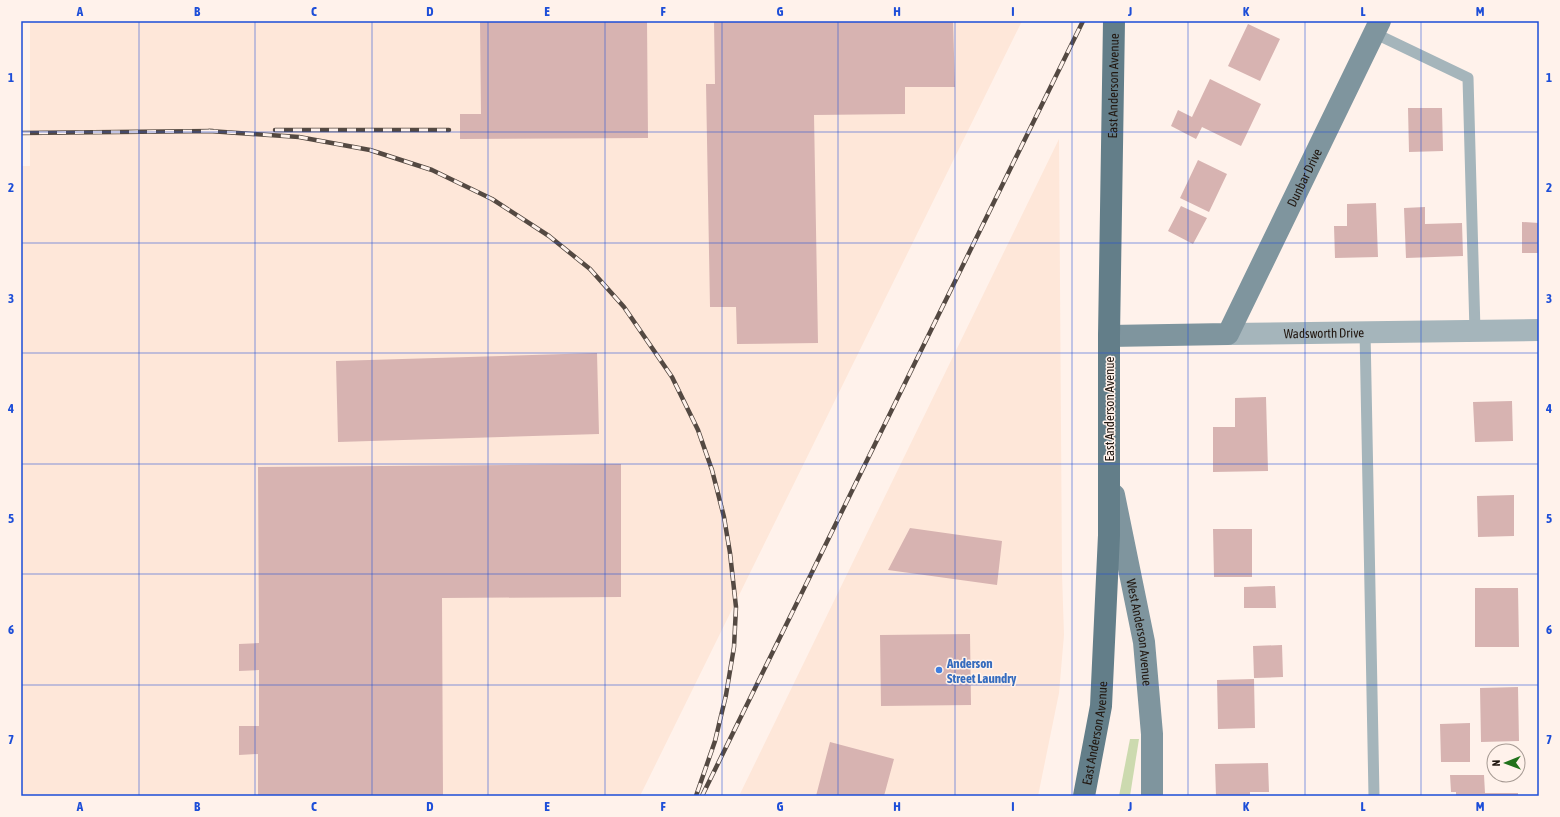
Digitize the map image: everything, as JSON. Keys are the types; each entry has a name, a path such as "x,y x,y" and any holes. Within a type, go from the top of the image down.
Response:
{"main road":[{"name":"East Anderson Avenue","path":"1084,796 1101,706 1110,516 1109,336 1114,21"}],"street":[{"name":"Dunbar Drive","path":"1228,334 1377,27"},
{"name":"Wadsworth Drive","path":"1109,336 1365,331 1539,330"},
{"name":"West Anderson Avenue","path":"1109,470 1144,642 1152,734 1152,796"}],"lane":[{"path":"1377,27 1468,78 1475,330"},
{"path":"1365,331 1374,796"}],"shaded area":[{"path":"30,21 1022,21 640,796 21,796 21,166 30,166"},
{"path":"1059,139 1062,574 1064,635 1059,693 1038,796 739,796"}],"green space":[{"path":"1130,739 1139,739 1130,796 1119,796"}],"building":[{"path":"480,21 647,21 648,138 460,139 460,114 481,114"},
{"path":"714,21 953,21 955,87 905,87 905,114 814,115 818,343 737,344 736,307 710,307 706,84 715,84"},
{"path":"1248,24 1280,39 1260,81 1228,66"},
{"path":"1210,79 1261,104 1241,146 1202,127 1196,139 1171,126 1178,110 1192,117"},
{"path":"1408,108 1442,108 1443,151 1409,152"},
{"path":"1198,160 1227,174 1209,212 1180,198"},
{"path":"1376,203 1378,257 1335,258 1334,226 1347,226 1347,204"},
{"path":"1181,206 1207,218 1193,244 1168,231"},
{"path":"1425,207 1425,224 1462,223 1463,256 1406,258 1404,208"},
{"path":"1522,222 1539,223 1539,253 1522,253"},
{"path":"597,353 599,434 338,442 336,361"},
{"path":"1266,397 1268,471 1213,472 1213,427 1235,427 1235,398"},
{"path":"1512,401 1513,441 1475,442 1473,402"},
{"path":"621,464 621,597 442,598 443,796 258,796 258,754 239,755 239,726 259,726 259,670 239,671 239,644 259,643 258,467"},
{"path":"1514,495 1514,536 1478,537 1477,496"},
{"path":"910,528 1002,541 997,585 888,570"},
{"path":"1213,529 1252,529 1252,577 1214,577"},
{"path":"1275,586 1276,608 1244,608 1244,587"},
{"path":"1475,588 1518,588 1519,647 1475,647"},
{"path":"970,634 971,705 881,706 880,635"},
{"path":"1282,645 1283,677 1254,678 1253,646"},
{"path":"1254,679 1255,728 1218,729 1217,680"},
{"path":"1518,687 1519,741 1481,742 1480,688"},
{"path":"1470,723 1470,762 1441,762 1440,724"},
{"path":"830,742 894,759 884,796 816,796"},
{"path":"1268,763 1269,792 1250,792 1250,796 1216,796 1215,764"},
{"path":"1450,775 1484,775 1485,793 1518,793 1518,796 1456,796 1456,792 1451,792"}],"railway":[{"path":"702,796 1083,21"},
{"path":"275,130 449,130"},
{"path":"209,131 299,137 370,150 432,170 492,199 549,236 590,269 624,307 672,377 698,430 712,470 724,517 730,553 736,607 734,647 726,695 715,741 696,796"},
{"path":"21,133 213,131"}],"place":[{"name":"Anderson Street Laundry","path":"939,670"}]}
